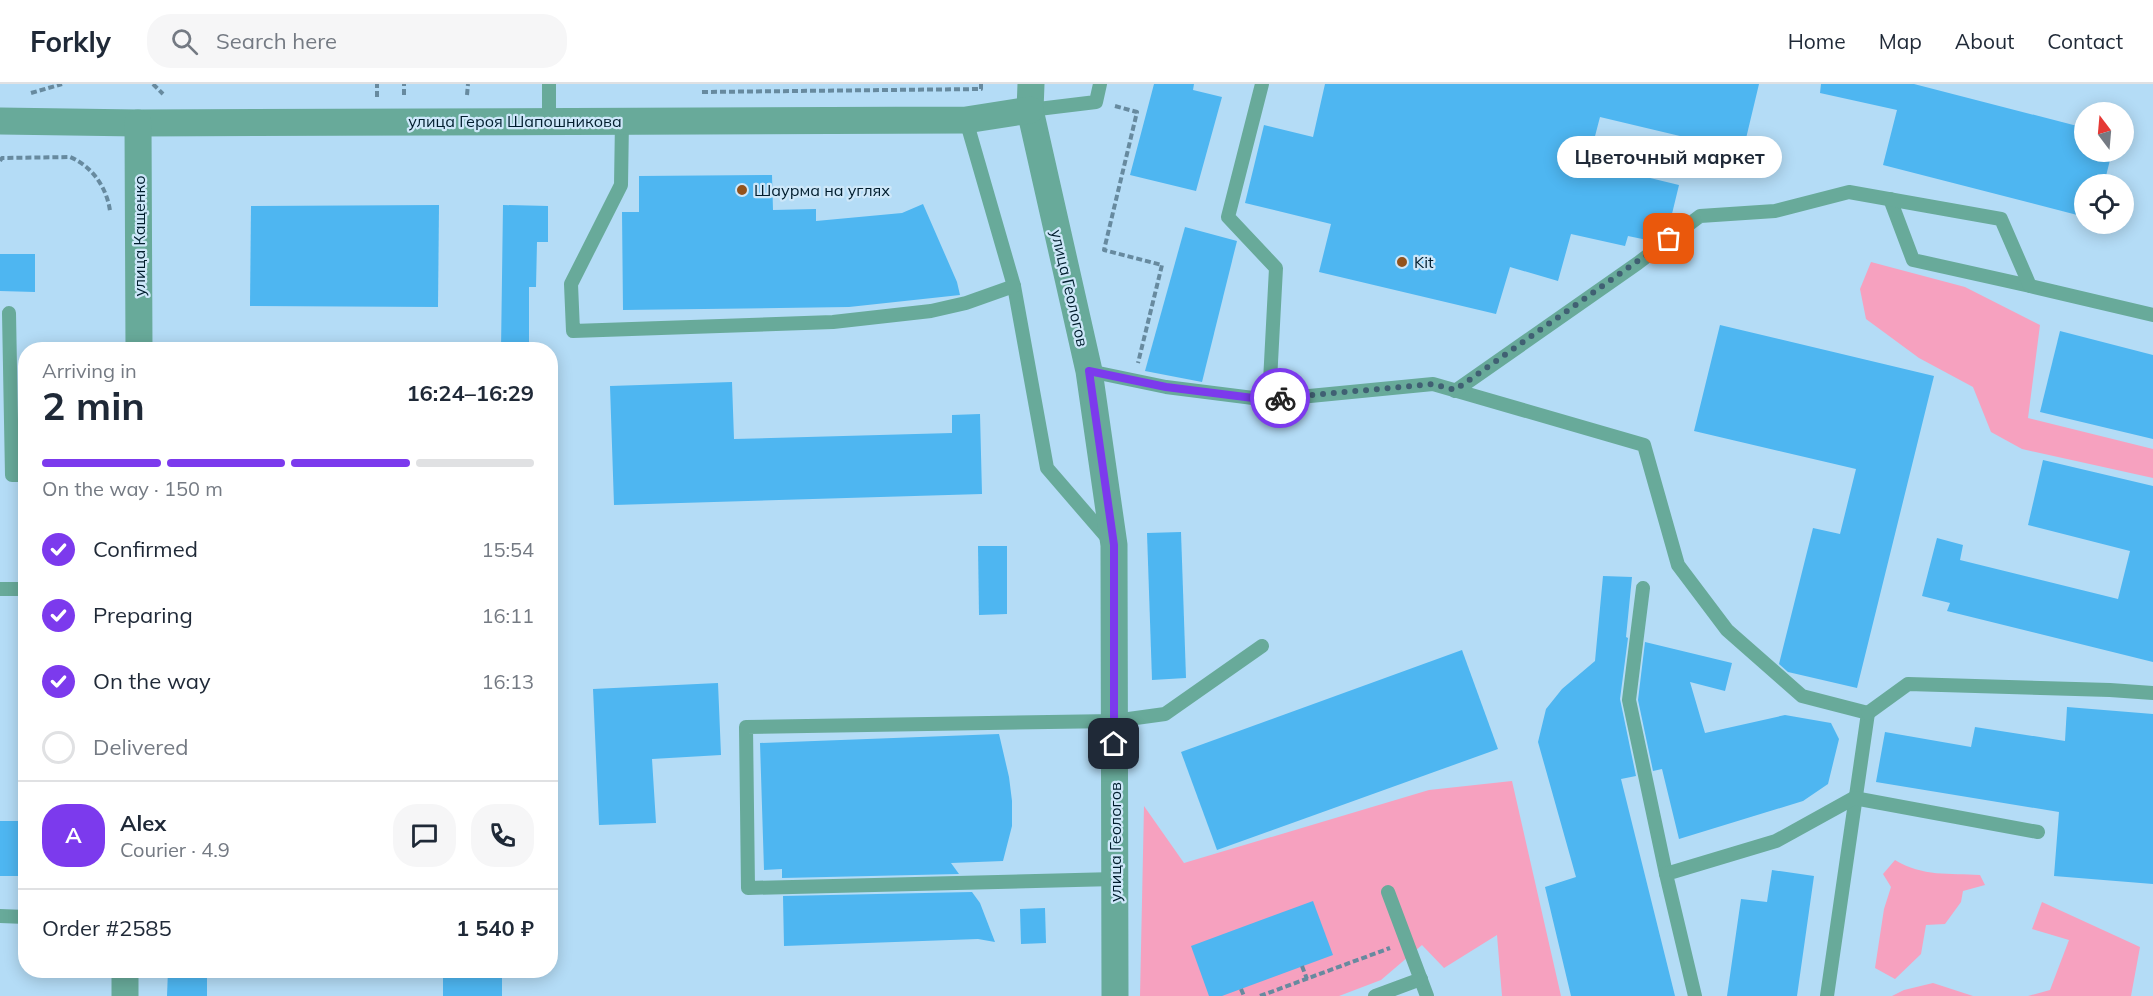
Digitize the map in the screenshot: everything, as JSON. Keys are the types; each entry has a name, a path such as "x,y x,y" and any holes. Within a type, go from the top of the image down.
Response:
{"street":[{"name":"улица Героя Шапошникова","path":"0,120 138,123 966,120 1031,97"},
{"name":"улица Геологов","path":"1031,97 1089,371 1114,545 1115,996"},
{"name":"улица Кащенко","path":"138,123 139,342"},
{"path":"125,978 125,996"}],"lane":[{"path":"549,84 549,121"},
{"path":"1031,97 1096,102 1100,84"},
{"path":"1262,84 1228,217 1276,268 1269,400"},
{"path":"966,120 1014,286 1047,468 1114,545"},
{"path":"622,121 621,185 571,284 573,331 833,322 931,311 966,303 1014,286"},
{"path":"1455,390 1638,263 1700,216 1775,211 1849,192 2001,219 2030,286"},
{"path":"1890,199 1913,260 2153,315"},
{"path":"9,313 12,475 18,475"},
{"path":"1089,371 1166,387 1269,400 1433,384 1644,445 1678,565 1727,630 1802,696 1868,713"},
{"path":"1643,588 1629,700 1695,996"},
{"path":"0,589 18,589"},
{"path":"1115,879 748,888 746,727 1114,721 1165,714 1262,646"},
{"path":"1827,996 1868,713 1908,684 2153,693"},
{"path":"1666,874 1776,841 1854,798 2038,832"},
{"path":"1388,892 1427,996"},
{"path":"0,916 18,917"},
{"path":"1375,996 1421,979"}],"path":[{"path":"24,95 62,84"},
{"path":"153,84 164,94"},
{"path":"377,84 377,97"},
{"path":"404,98 405,84"},
{"path":"467,99 468,84"},
{"path":"702,92 818,87 981,89 981,84"},
{"path":"1096,102 1137,112 1104,250 1162,266 1133,380"},
{"path":"0,161 2,158 70,157 80,161 103,187 111,222"},
{"path":"1260,996 1407,942"},
{"path":"1302,966 1307,979"},
{"path":"1241,989 1244,996"}],"shaded area":[{"path":"1871,262 1965,287 2040,325 2028,418 2153,449 2153,478 2022,449 1991,432 1973,387 1919,358 1866,319 1860,289"},
{"path":"1512,781 1561,996 1502,996 1497,935 1444,968 1422,945 1381,980 1339,996 1140,996 1144,806 1184,863 1429,790"},
{"path":"1895,860 1926,872 1980,875 1985,885 1963,891 1961,902 1945,924 1926,925 1921,954 1895,979 1875,968 1884,909 1891,887 1883,874"},
{"path":"2042,902 2140,947 2131,996 2028,996 2050,990 2069,940 2032,929"},
{"path":"1933,983 1973,996 1892,996 1904,990"}],"building":[{"path":"1154,84 1194,84 1193,90 1222,97 1196,191 1130,175"},
{"path":"1325,84 1759,84 1743,151 1600,117 1588,163 1679,185 1670,222 1660,220 1655,239 1652,241 1628,236 1625,246 1571,234 1558,281 1510,267 1496,314 1319,272 1331,224 1245,203 1264,125 1313,137"},
{"path":"1821,84 1914,84 2074,125 2074,162 2110,162 2106,174 2074,174 2074,214 1883,165 1897,110 1820,93"},
{"path":"772,175 773,210 816,209 816,221 902,213 923,204 957,282 960,295 849,307 623,310 622,212 639,212 639,176"},
{"path":"439,205 438,307 250,306 251,206"},
{"path":"503,205 548,206 548,242 537,242 536,287 529,287 529,342 501,342"},
{"path":"1185,227 1237,241 1202,382 1145,371"},
{"path":"0,254 35,254 35,292 0,291"},
{"path":"1720,325 1934,376 1857,688 1788,672 1779,664 1813,528 1840,534 1856,469 1694,431"},
{"path":"2060,331 2153,355 2153,439 2040,412"},
{"path":"732,382 734,439 952,433 952,415 980,414 982,494 614,505 610,386"},
{"path":"2043,460 2153,486 2153,662 1947,611 1950,603 1922,596 1937,538 1963,545 1960,560 2118,599 2130,551 2028,525"},
{"path":"1181,532 1186,678 1152,680 1147,533"},
{"path":"978,546 1007,546 1007,614 979,615"},
{"path":"1603,576 1632,577 1626,637 1628,638 1620,699 1636,776 1621,779 1675,996 1571,996 1545,887 1576,877 1538,742 1546,709 1562,689 1595,661"},
{"path":"1645,642 1732,663 1725,691 1690,682 1705,733 1785,715 1831,723 1839,739 1828,784 1803,801 1679,839 1662,769 1653,771 1638,700"},
{"path":"1462,650 1498,749 1217,850 1181,752"},
{"path":"718,683 721,755 652,759 656,823 599,825 593,689"},
{"path":"2067,707 2153,714 2153,884 2054,876 2059,812 1876,782 1885,732 1971,747 1975,727 2065,741"},
{"path":"999,734 1012,801 1012,826 1003,861 951,863 959,874 782,878 782,869 764,870 760,743"},
{"path":"0,821 18,821 18,876 0,876"},
{"path":"1772,870 1814,876 1797,996 1727,996 1741,899 1767,902"},
{"path":"972,892 980,903 995,942 978,939 784,946 783,896"},
{"path":"1313,901 1333,955 1222,996 1209,996 1191,946"},
{"path":"1045,908 1046,943 1021,944 1020,909"},
{"path":"168,978 207,978 207,996 167,996"},
{"path":"443,978 502,978 502,996 443,996"}],"way so far":[{"path":"1280,398 1433,384 1455,390 1669,239"}],"place":[{"name":"Шаурма на углях","path":"742,190"},
{"name":"Цветочный маркет","path":"1669,239"},
{"name":"Kit","path":"1402,262"}],"route":[{"path":"1114,744 1114,545 1089,371 1166,387 1269,400 1280,398"}]}
